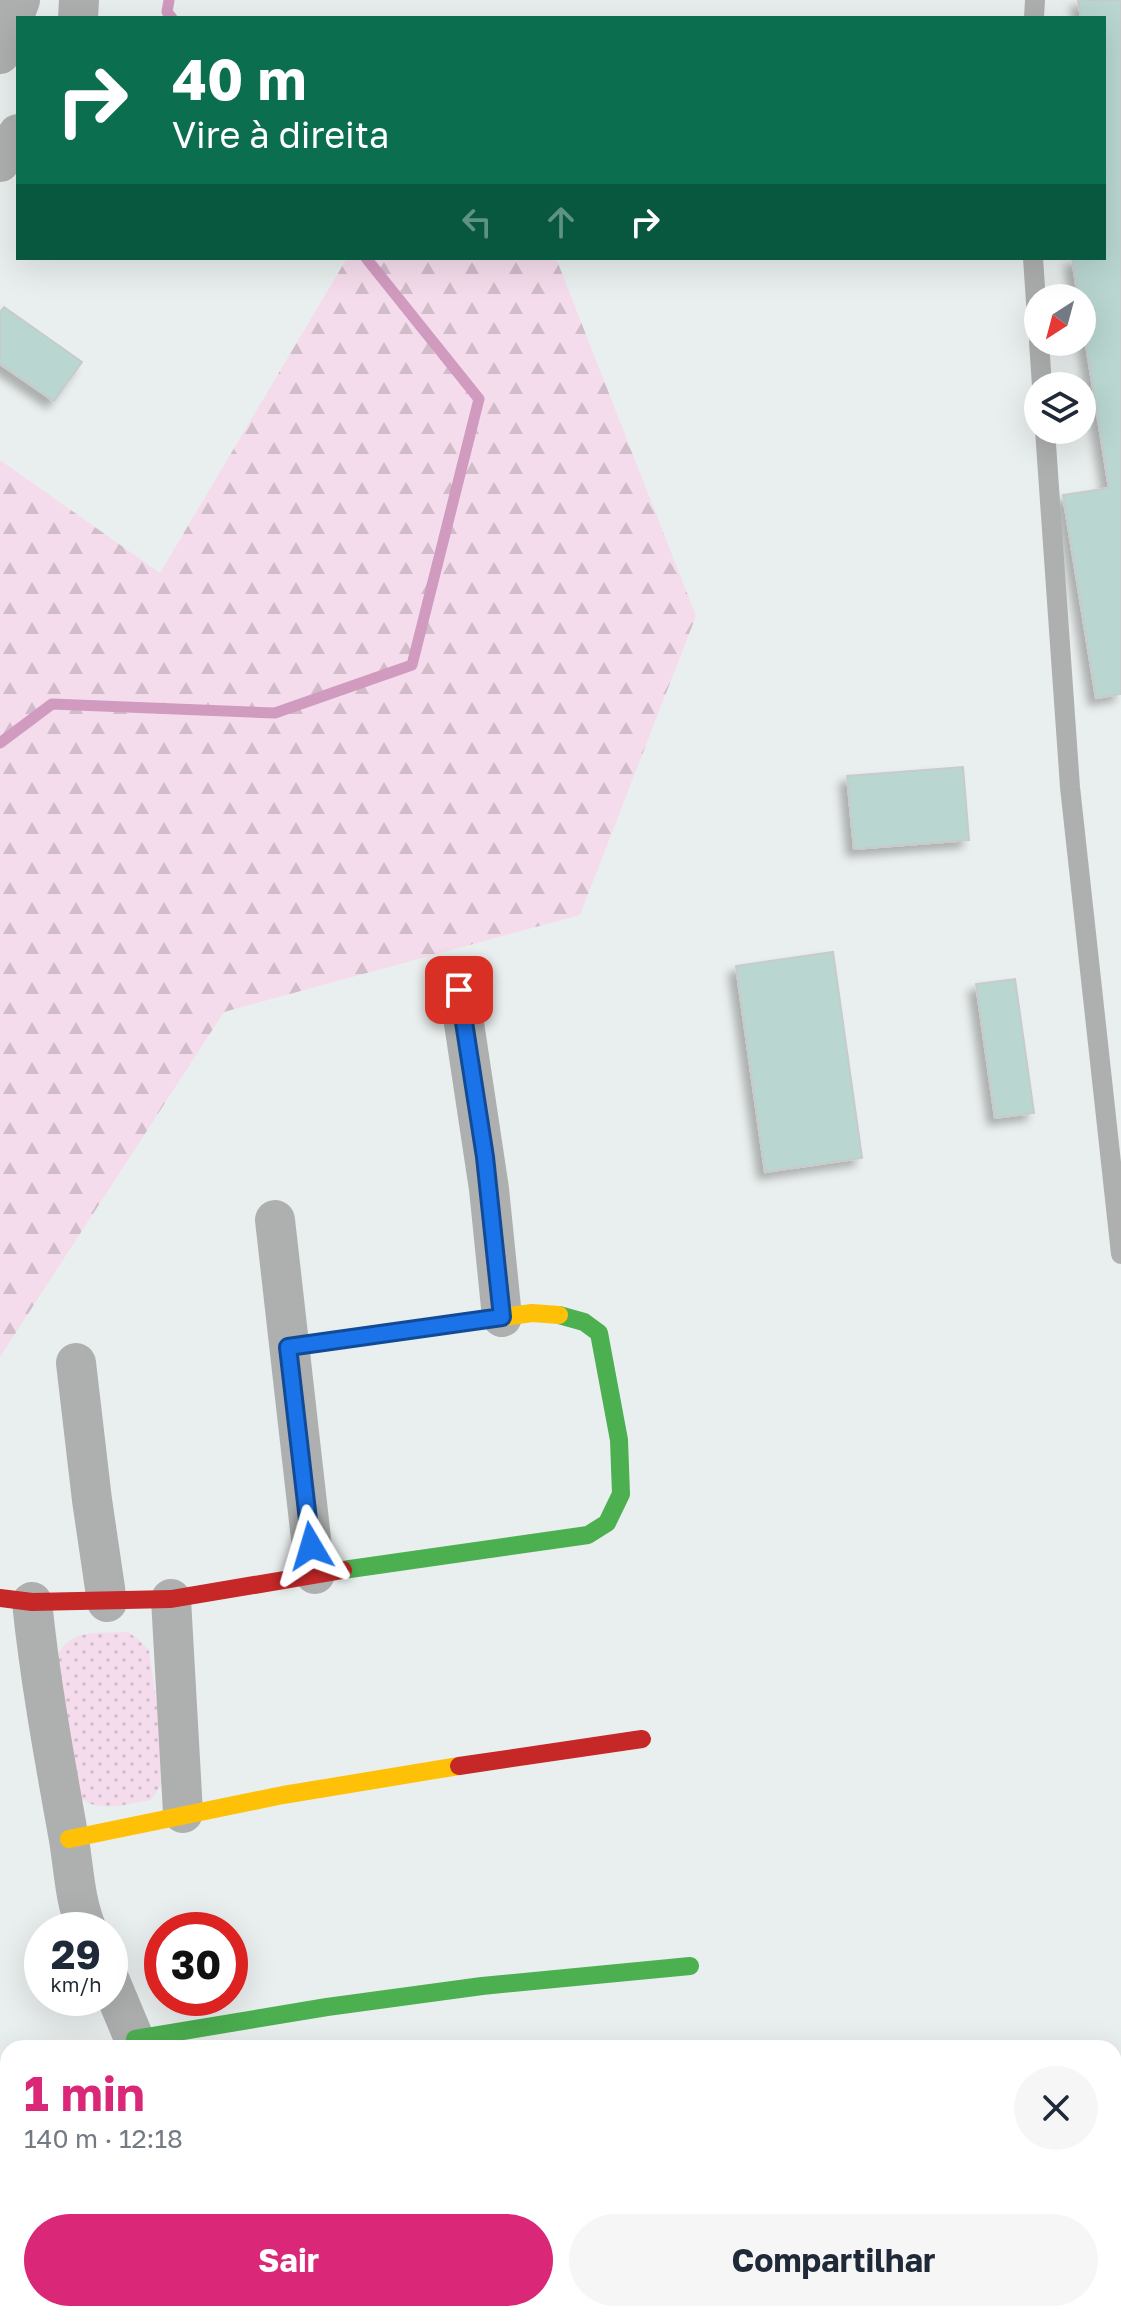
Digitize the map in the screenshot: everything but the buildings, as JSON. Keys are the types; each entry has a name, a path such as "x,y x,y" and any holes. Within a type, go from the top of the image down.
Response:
{"street":[{"path":"0,54 20,0"},
{"path":"0,162 16,137"},
{"path":"459,990 485,1157 502,1317"},
{"path":"275,1220 315,1574"},
{"path":"79,1912 40,1677 16,1600 107,1602 171,1599 315,1574 588,1535 607,1523 621,1494 619,1440 599,1333 586,1322 562,1314 532,1313 288,1347"},
{"path":"76,1363 107,1602"},
{"path":"171,1599 183,1813"},
{"path":"69,1839 183,1813 398,1774 642,1739"},
{"path":"153,2040 327,2007 467,1988 690,1966"},
{"path":"125,2016 136,2040"}],"lane":[{"path":"1033,260 1035,284"},
{"path":"1046,444 1070,787 1121,1254"}],"green space":[{"path":"346,260 557,260 696,616 580,915 224,1012 0,1357 0,460 160,573"},
{"path":"128,1632 149,1651 166,1769 164,1781 151,1800 112,1806 94,1805 77,1796 54,1660 61,1649 76,1637"}],"waterway":[{"path":"169,0 167,12 170,16"},
{"path":"0,743 52,704 275,713 412,665 479,399 368,260"}],"traffic: fast":[{"path":"343,1570 588,1535 607,1523 621,1494 619,1440 599,1333 584,1322 559,1315"},
{"path":"135,2039 327,2007 482,1986 690,1966"}],"traffic: slow":[{"path":"288,1347 532,1313 559,1315"},
{"path":"69,1839 283,1795 459,1766"}],"traffic: jam":[{"path":"0,1598 32,1602 171,1599 343,1570"},
{"path":"459,1766 642,1739"}],"route":[{"path":"311,1546 288,1347 502,1317 477,1095 459,990"}]}
